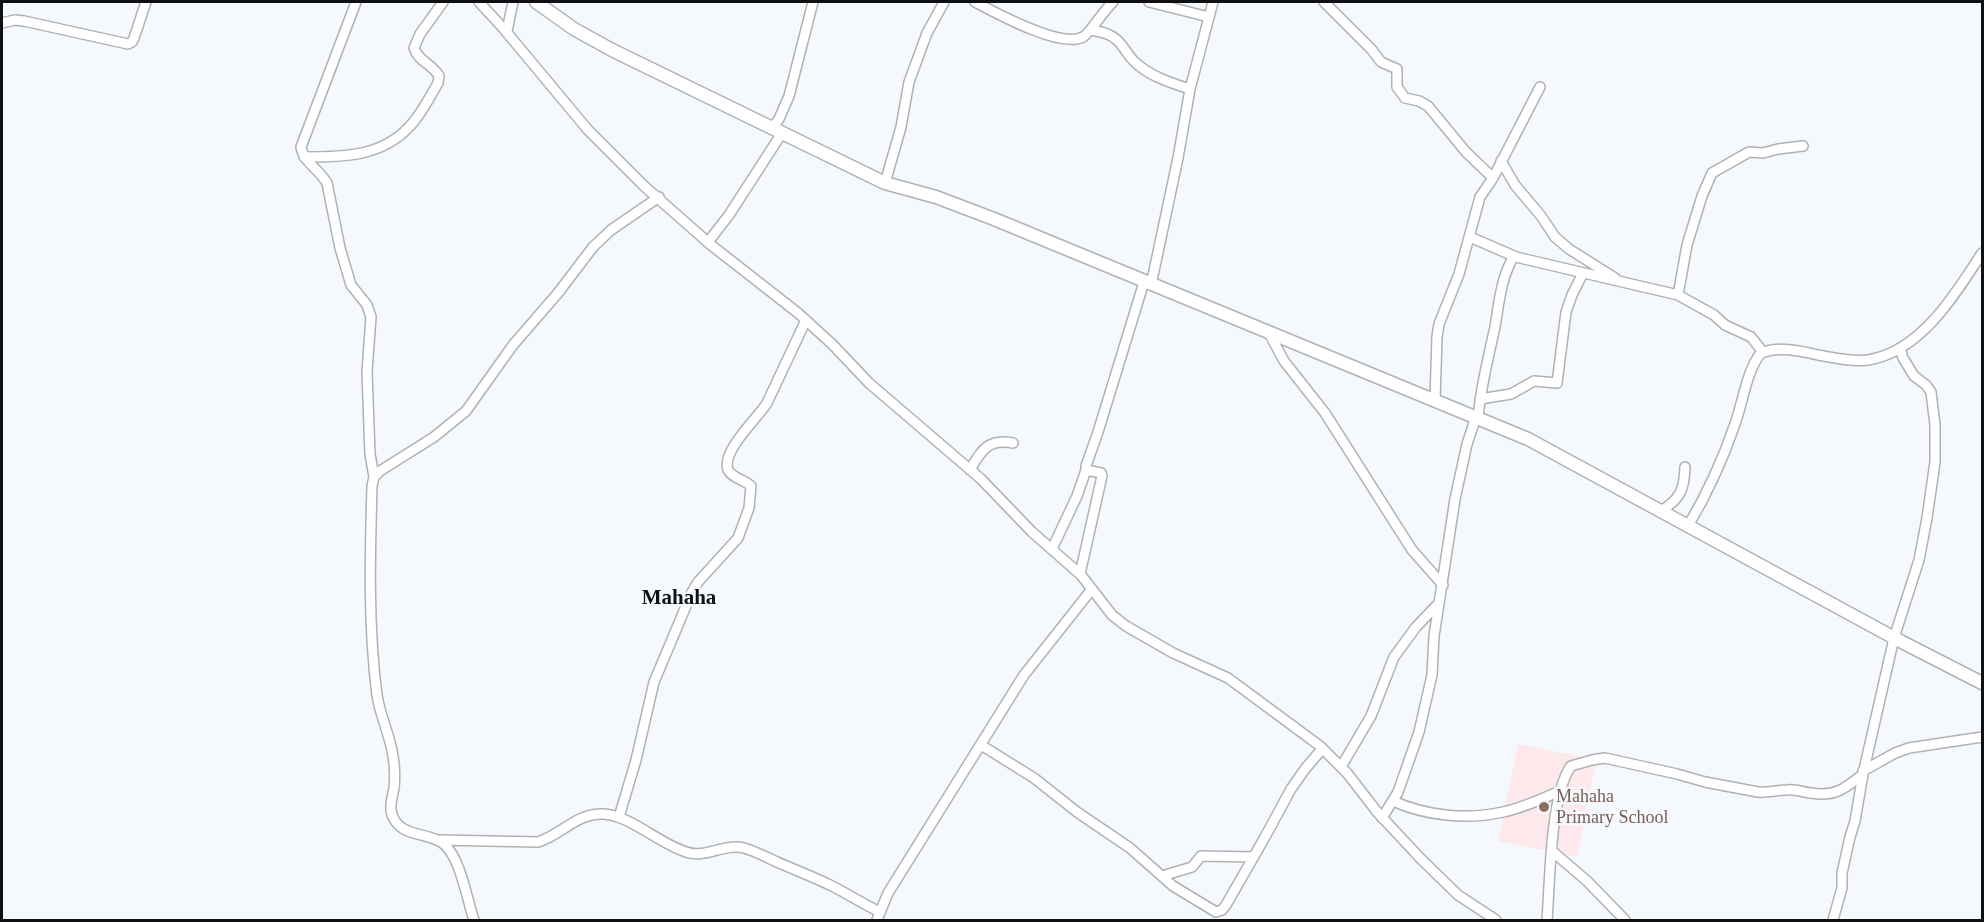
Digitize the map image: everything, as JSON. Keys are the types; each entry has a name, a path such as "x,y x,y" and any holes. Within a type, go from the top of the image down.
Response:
{"main road":[{"path":"536,2 574,30 612,50 885,183 936,197 984,215 1528,439 1894,638 1983,682"}],"street":[{"path":"2,16 128,44 132,42 136,33 146,2"},
{"path":"356,2 302,142 301,150 304,157 323,175 327,183 347,271 353,289 367,305 371,317 367,372 370,454 374,477 370,559 373,653 378,696 393,755 394,789 390,809 398,825 406,831 439,840 538,842 550,838 591,814 620,817 664,843 688,853 699,854 735,847 752,851 833,887 878,916 884,901 915,848 1024,675 1092,590"},
{"path":"304,157 360,155 384,147 410,126 438,83 439,76 431,65 419,58 414,48 420,34 443,2"},
{"path":"479,2 507,31 588,130 644,186 708,242 806,321 833,345 869,383 970,470 1032,532 1080,574 1112,615 1126,626 1173,653 1228,678 1322,749 1341,767 1382,818 1420,859 1458,895 1496,921"},
{"path":"507,31 513,2"},
{"path":"708,242 729,215 777,130 789,96 813,2"},
{"path":"885,183 901,128 909,82 927,33 944,2"},
{"path":"975,2 1043,34 1069,40 1082,37 1091,30 1097,19 1113,2"},
{"path":"1149,2 1209,17"},
{"path":"1052,549 1086,471 1147,283 1174,180 1190,89 1213,2"},
{"path":"1324,2 1381,62 1397,69 1397,87 1405,98 1428,106 1466,152 1493,178"},
{"path":"2,23 15,20"},
{"path":"1091,30 1115,38 1134,62 1145,69 1169,82 1190,89"},
{"path":"1435,399 1439,324 1459,274 1480,197 1493,178 1540,87"},
{"path":"1678,296 1687,245 1702,196 1712,173 1749,152 1763,153 1803,146"},
{"path":"1501,161 1515,185 1555,237 1569,249 1622,282"},
{"path":"374,477 434,437 466,411 506,353 558,293 592,247 611,230 659,197"},
{"path":"1470,237 1514,256 1678,296 1714,315 1725,325 1754,339 1763,352"},
{"path":"1688,525 1724,454 1753,368 1757,358 1763,352 1786,350 1809,352 1839,359 1869,360 1900,348 1919,335 1939,315 1983,253"},
{"path":"1382,818 1398,792 1421,723 1432,675 1434,636 1455,499 1467,444 1477,417 1498,305 1509,264 1514,256"},
{"path":"1480,399 1511,394 1534,381 1557,383 1566,312 1583,273"},
{"path":"620,817 654,682 673,635 698,582 738,538 749,508 751,486 731,474 728,470 728,460 740,436 764,408 806,321"},
{"path":"1269,333 1284,361 1325,413 1412,550 1443,585"},
{"path":"1833,921 1842,888 1842,873 1855,821 1863,773 1894,638 1919,560 1935,462 1935,425 1930,392 1926,385 1914,376 1900,348"},
{"path":"970,470 985,448 991,444 1004,441 1013,444"},
{"path":"1661,511 1679,497 1683,488 1685,467"},
{"path":"1080,574 1102,476 1101,473 1086,471"},
{"path":"1341,767 1371,717 1394,657 1416,627 1440,603"},
{"path":"1547,921 1552,851 1560,791 1571,766 1605,758 1704,782 1766,793 1786,789 1821,795 1835,793 1849,786 1863,773 1895,753 1909,748 1983,737"},
{"path":"981,745 1042,784 1077,812 1130,848 1162,876 1194,899 1213,911 1219,912 1226,905 1254,857 1290,789 1322,749"},
{"path":"1393,801 1422,812 1455,816 1480,815 1504,812 1560,791"},
{"path":"439,840 454,858 474,921"},
{"path":"1552,851 1587,881 1625,921"},
{"path":"1162,876 1192,867 1201,856 1254,857"}],"shaded area":[{"path":"1518,744 1596,760 1577,857 1498,841"}],"place":[{"name":"Mahaha Primary School","path":"1544,807"}],"district":[{"name":"Mahaha","path":"679,599"}]}
